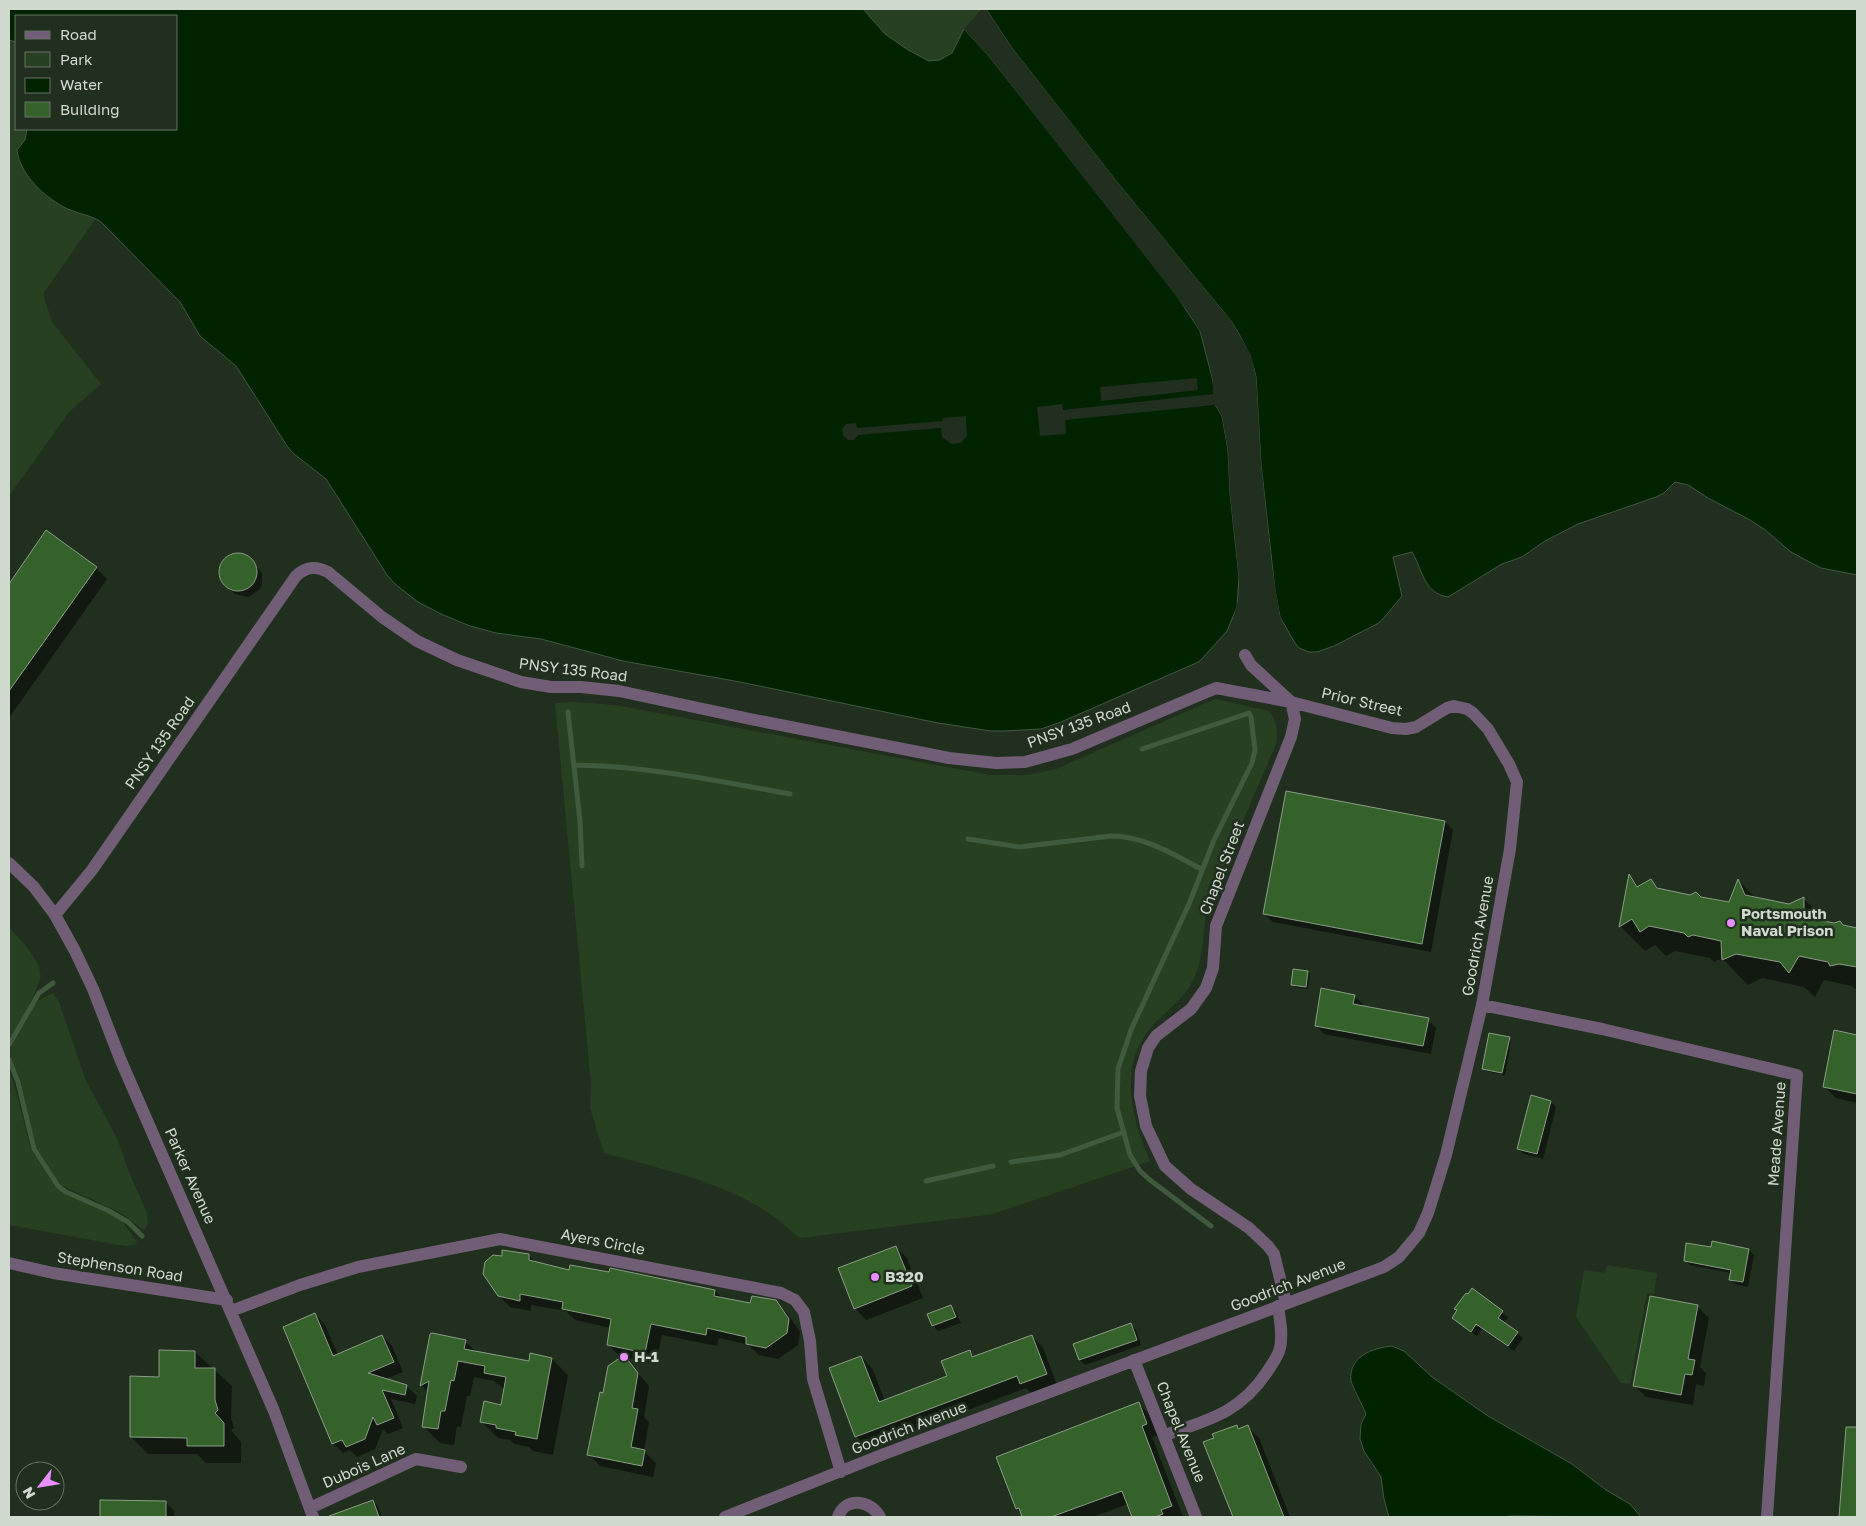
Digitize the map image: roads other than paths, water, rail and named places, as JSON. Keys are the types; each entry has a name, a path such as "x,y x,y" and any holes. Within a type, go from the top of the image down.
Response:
{"street":[{"name":"PNSY 135 Road","path":"55,915 92,870 296,576 303,570 311,568 320,568 328,572 382,617 417,641 457,660 521,682 551,687 582,687 619,691 949,758 996,763 1025,762 1072,749 1216,688"},
{"path":"1245,655 1251,665 1291,702"},
{"name":"Prior Street","path":"1216,688 1291,702 1392,728 1406,729 1416,727 1447,708 1454,706 1467,709 1488,729 1509,764 1516,782"},
{"name":"Chapel Street","path":"1165,1435 1222,1413 1239,1404 1250,1394 1276,1359 1280,1350 1282,1304 1274,1254 1249,1228 1191,1189 1165,1166 1146,1126 1140,1096 1142,1071 1148,1048 1156,1036 1191,1009 1206,988 1213,968 1216,926 1291,737 1295,719 1291,702"},
{"name":"Goodrich Avenue","path":"725,1517 893,1450 1384,1267 1400,1257 1419,1233 1428,1213 1446,1155 1482,1006 1510,849 1516,782"},
{"name":"Parker Avenue","path":"9,863 34,887 55,915 75,950 274,1412 311,1512"},
{"name":"Meade Avenue","path":"1482,1006 1602,1029 1797,1075 1767,1517"},
{"name":"Ayers Circle","path":"229,1306 358,1266 500,1239 782,1293 795,1300 804,1312 810,1341 813,1379 841,1472"},
{"name":"Stephenson Road","path":"9,1264 229,1306"},
{"name":"Chapel Avenue","path":"1134,1360 1196,1517"},
{"name":"Dubois Lane","path":"311,1512 416,1459 461,1467"},
{"path":"838,1517 844,1507 854,1503 861,1503 873,1507 880,1517"}],"water":[{"path":"9,9 863,9 885,34 908,50 929,61 940,60 952,53 964,29 988,55 1173,290 1200,331 1213,381 1215,405 1222,416 1228,450 1230,493 1239,577 1237,607 1227,631 1200,661 1061,722 1041,729 991,731 938,723 740,682 623,661 541,639 496,633 470,626 441,614 418,602 395,584 387,575 326,479 294,454 287,446 236,366 200,336 180,302 101,222 60,205 43,193 29,177 19,159 17,150 25,140 27,130 178,130 178,15 15,15 15,42 9,40"},
{"path":"986,9 1857,9 1857,575 1821,568 1791,552 1764,529 1750,520 1688,485 1675,482 1664,493 1656,497 1578,524 1545,541 1522,557 1502,564 1448,597 1433,591 1429,586 1412,552 1393,557 1402,596 1383,619 1334,646 1317,652 1309,652 1299,648 1280,617 1275,590 1261,464 1256,377 1246,348 1231,321 1117,182 1012,48"},
{"path":"1392,1346 1404,1351 1432,1377 1488,1416 1572,1464 1606,1490 1630,1504 1641,1517 1389,1517 1381,1477 1364,1451 1360,1439 1361,1424 1366,1414 1352,1384 1351,1373 1357,1360 1363,1355 1377,1349"}],"waterway":[{"path":"568,712 580,821 582,866"},
{"path":"1142,749 1249,713 1251,717 1255,750 1252,763 1214,840 1189,904 1131,1030 1118,1069 1117,1108 1130,1155 1140,1171 1150,1180 1211,1226"},
{"path":"575,765 656,771 790,794"},
{"path":"968,839 1019,847 1111,836 1123,837 1147,842 1201,869"},
{"path":"9,1045 39,993 53,983"},
{"path":"9,1059 18,1082 34,1149 58,1186 66,1192 109,1211 128,1222 142,1236"},
{"path":"1011,1162 1060,1155 1124,1132"},
{"path":"926,1181 993,1166"}],"place":[{"name":"Portsmouth Naval Prison","path":"1731,923"},
{"name":"B320","path":"875,1277"},
{"name":"H-1","path":"624,1357"}]}
